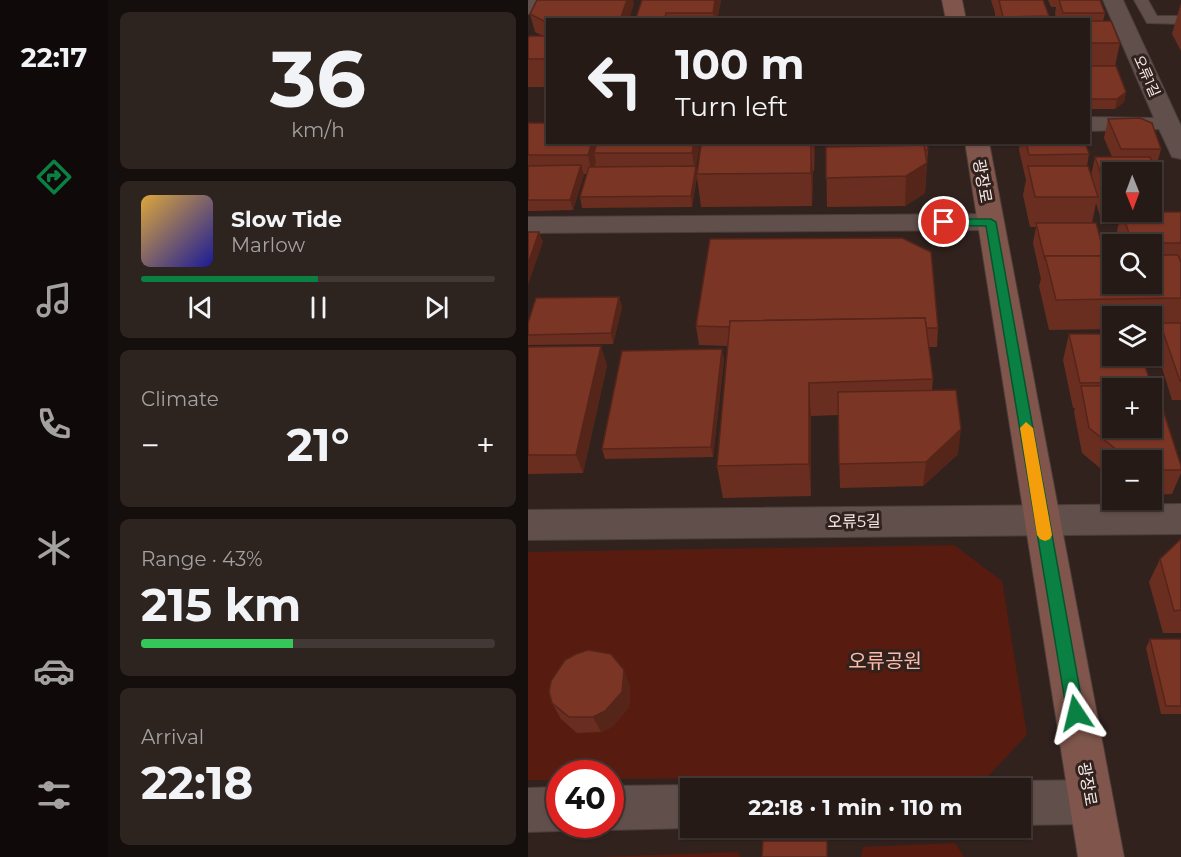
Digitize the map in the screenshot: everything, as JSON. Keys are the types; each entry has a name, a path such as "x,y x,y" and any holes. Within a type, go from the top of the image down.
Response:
{"street":[{"path":"528,8 532,0"},
{"path":"952,0 956,18"},
{"name":"오류1길","path":"1113,0 1181,152"},
{"path":"1090,124 1168,123"},
{"name":"광장로","path":"977,144 1101,857"},
{"path":"528,225 991,222"},
{"name":"오류5길","path":"528,525 1181,519"},
{"path":"1031,803 1091,802"},
{"path":"624,808 680,807"},
{"path":"528,810 546,809"}],"lane":[{"path":"1141,0 1152,20 1181,20"}],"green space":[{"name":"오류공원","path":"954,545 1002,581 1027,735 988,776 624,779 624,760 546,760 546,780 528,780 528,552"},
{"path":"955,843 964,857 861,857 863,847"},
{"path":"739,852 740,857 598,857"}],"building":[{"path":"537,0 627,0 621,18 546,18 546,22 530,14"},
{"path":"642,0 715,0 713,13 666,13 665,18 636,18"},
{"path":"999,0 1043,0 1049,16 1003,17"},
{"path":"1059,0 1100,0 1105,13 1063,13"},
{"path":"1090,21 1111,21 1120,43 1090,43"},
{"path":"546,36 546,59 528,59 528,37"},
{"path":"1090,66 1116,66 1126,92 1117,99 1090,99"},
{"path":"1140,118 1152,123 1161,149 1121,149 1108,119"},
{"path":"528,123 546,123 546,144 591,144 588,155 528,155"},
{"path":"596,144 694,144 692,153 594,153"},
{"path":"811,144 811,173 697,174 701,145"},
{"path":"830,144 927,144 928,150 925,150 924,145 830,147"},
{"path":"1026,144 1086,144 1089,154 1029,155"},
{"path":"924,145 927,163 906,176 826,178 826,147"},
{"path":"1095,157 1150,157 1152,162 1102,162 1102,177"},
{"path":"581,165 570,200 528,200 528,166"},
{"path":"696,166 691,196 580,197 589,167"},
{"path":"1028,166 1088,166 1098,197 1035,197"},
{"path":"1162,212 1181,212 1181,243 1162,243 1162,234 1129,234 1125,222 1162,222"},
{"path":"1036,223 1096,223 1102,245 1102,256 1045,256 1045,260"},
{"path":"528,232 539,232 528,264"},
{"path":"902,238 931,252 938,328 926,328 925,318 730,321 730,327 696,326 710,239"},
{"path":"1162,255 1178,255 1181,263 1181,298 1056,300 1045,256 1102,256 1102,294 1162,294"},
{"path":"619,297 611,333 528,335 528,323 536,298"},
{"path":"925,318 933,379 809,383 809,464 717,466 730,321"},
{"path":"1162,323 1181,323 1180,381 1162,329"},
{"path":"1069,334 1102,334 1102,366 1145,366 1149,378 1102,378 1102,383 1080,383"},
{"path":"601,346 576,455 528,455 528,347"},
{"path":"722,349 711,447 602,449 622,351"},
{"path":"1081,386 1102,386 1102,438 1162,438 1162,407 1181,470 1162,470 1162,450 1117,450 1089,428"},
{"path":"956,390 961,429 926,462 839,464 838,392"},
{"path":"1181,539 1181,610 1174,611 1160,559"},
{"path":"1150,639 1181,639 1181,706 1166,706"},
{"path":"588,650 611,654 624,670 622,692 605,711 593,717 569,717 552,703 549,692 551,681 565,660"},
{"path":"763,841 827,841 827,857 762,857"}],"slow traffic":[{"path":"1026,428 1045,535"}],"route":[{"path":"944,222 991,222 1076,713"}]}
